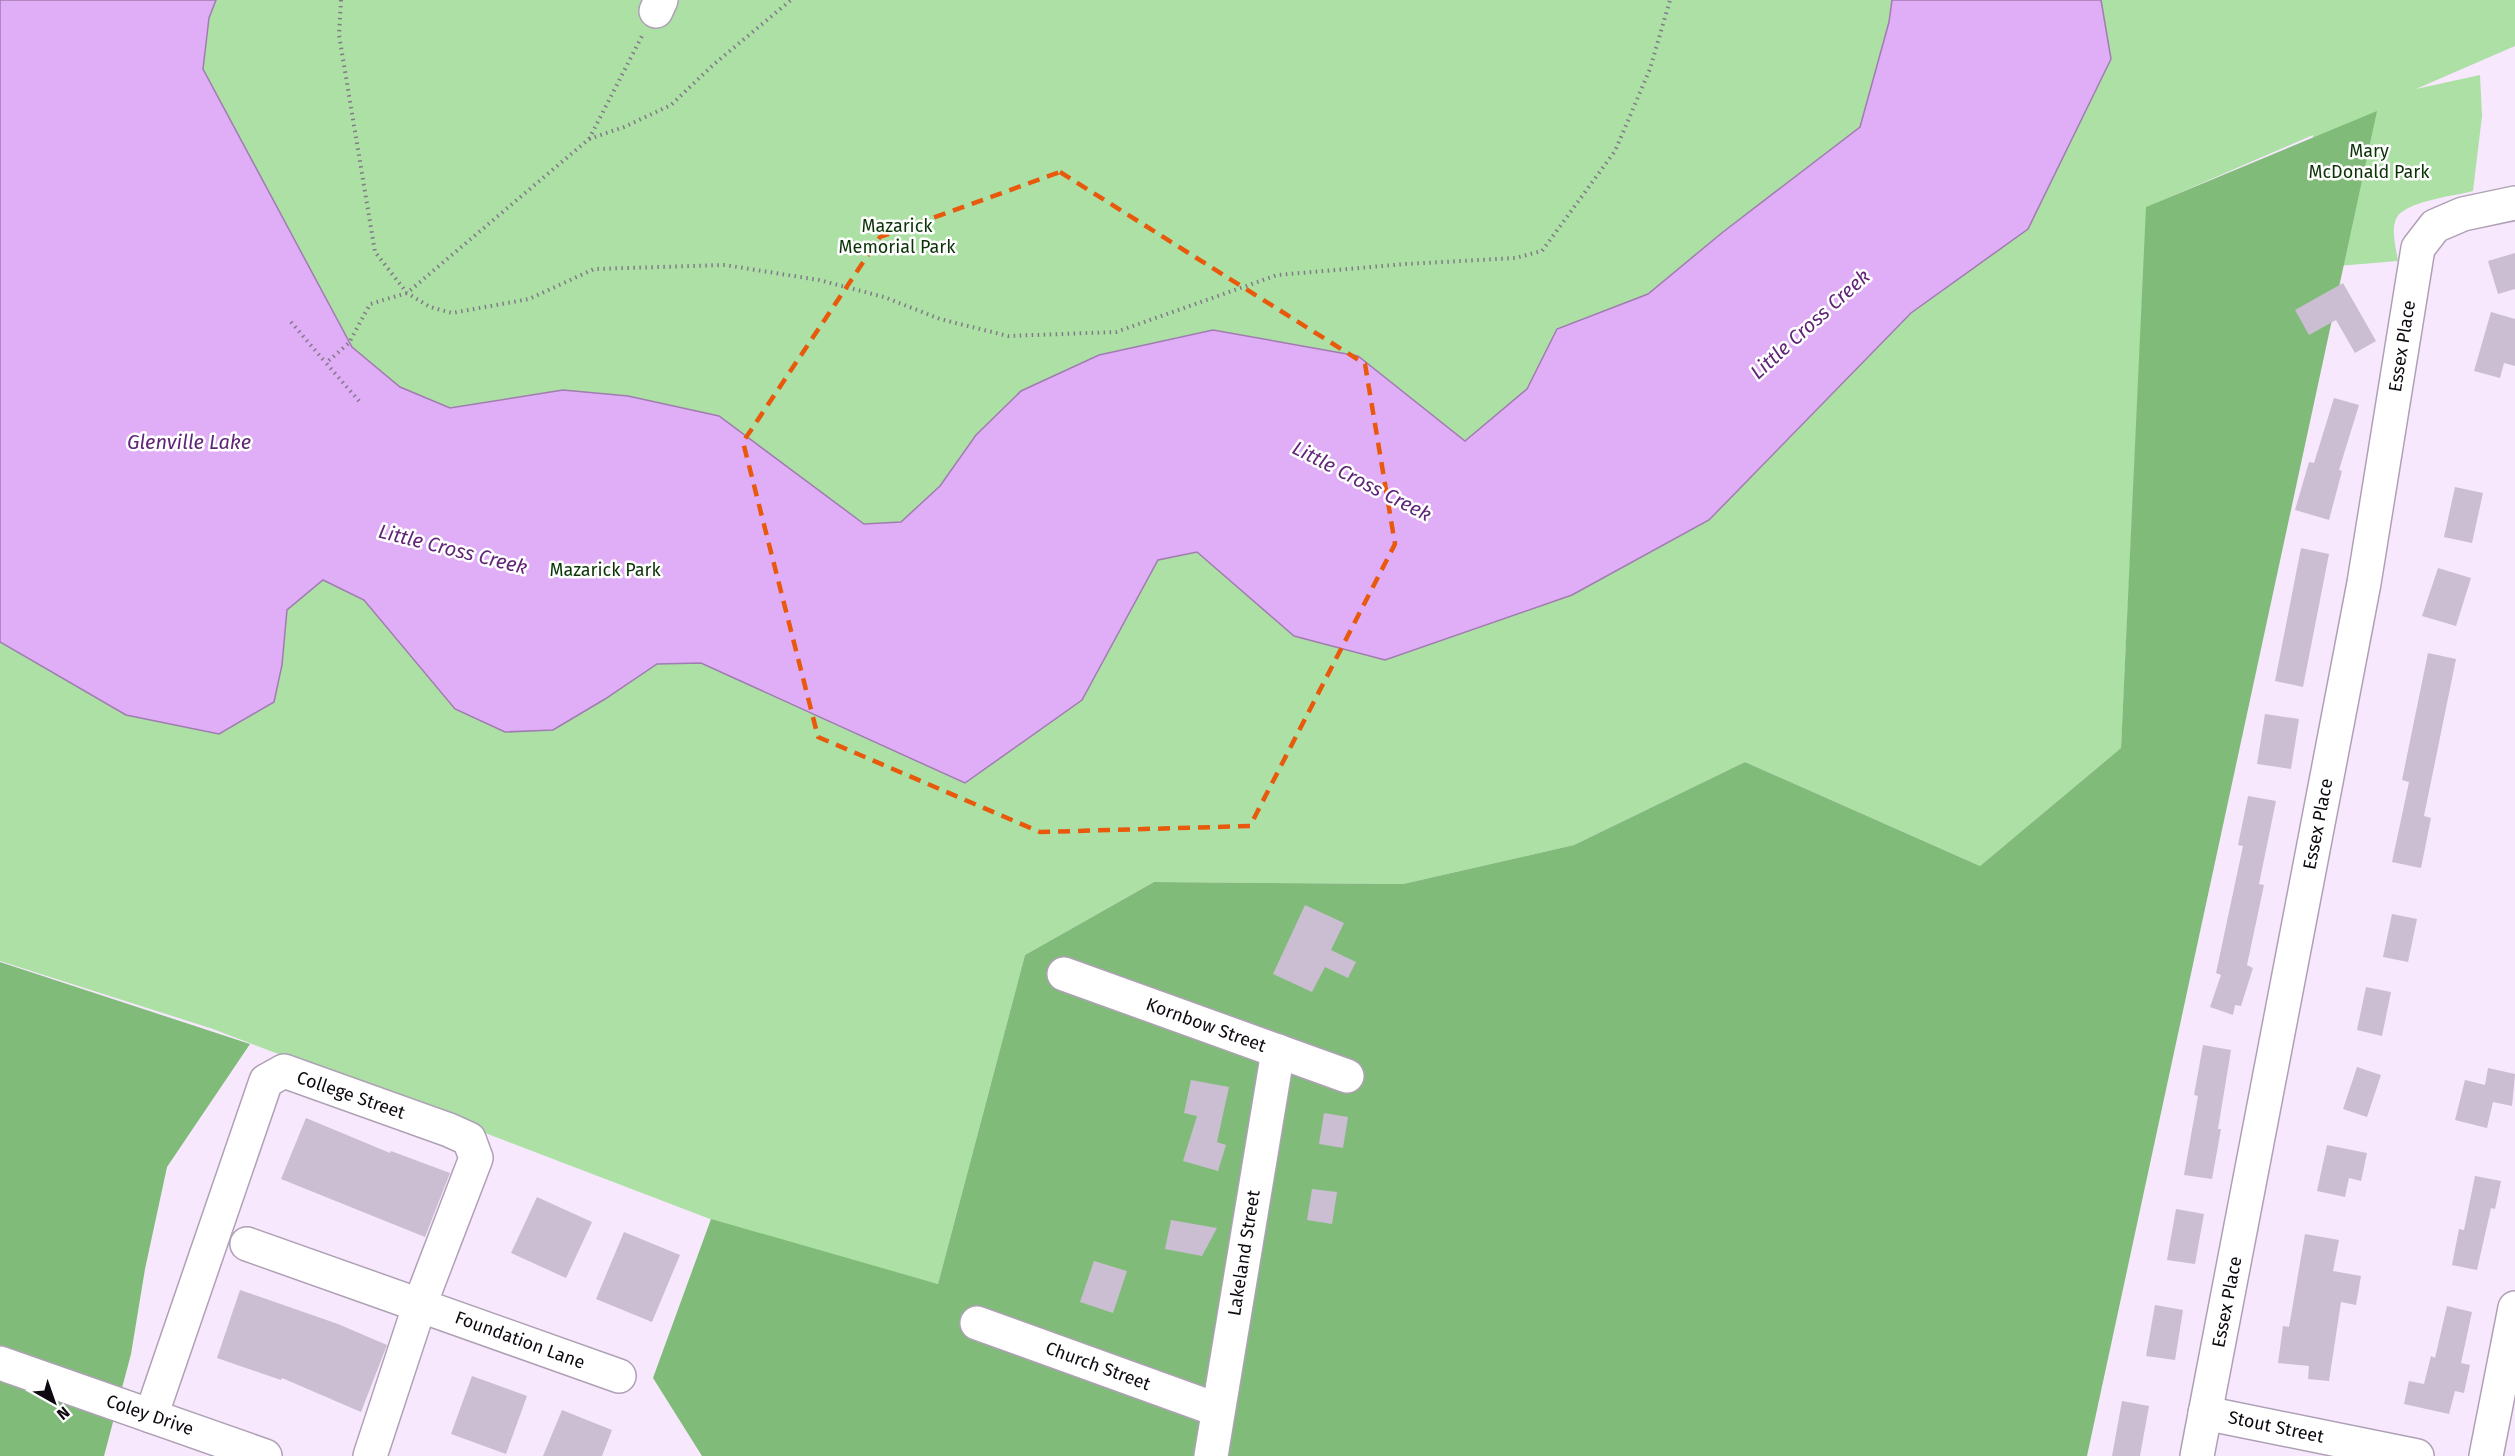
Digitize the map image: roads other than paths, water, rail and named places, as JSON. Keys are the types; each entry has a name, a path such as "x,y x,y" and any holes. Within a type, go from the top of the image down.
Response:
{"street":[{"name":"Essex Place","path":"2197,1456 2364,583 2418,248 2435,226 2463,214 2515,203"},
{"name":"Kornbow Street","path":"1064,974 1347,1076"},
{"name":"Lakeland Street","path":"1211,1456 1278,1051"},
{"name":"College Street","path":"151,1416 266,1081 284,1071 469,1139 477,1158 420,1304"},
{"name":"Foundation Lane","path":"247,1244 620,1376"},
{"path":"370,1456 420,1304"},
{"path":"2486,1456 2515,1308"},
{"name":"Church Street","path":"977,1323 1218,1410"},
{"name":"Coley Drive","path":"0,1363 151,1416 200,1445 265,1456"},
{"name":"Stout Street","path":"2205,1413 2416,1456"}],"water":[{"name":"Glenville Lake","path":"0,0 216,0 209,18 203,69 352,347 400,387 450,408 563,390 628,396 719,416 864,524 901,522 940,486 976,435 1021,391 1099,355 1213,330 1358,356 1465,441 1527,389 1557,329 1648,294 1723,232 1860,127 1889,22 1892,0 2101,0 2111,59 2028,229 1911,313 1709,520 1572,595 1385,660 1294,636 1197,552 1158,560 1082,700 965,783 701,663 657,664 553,730 505,732 455,709 364,600 323,580 287,610 282,665 274,702 219,734 126,715 0,642"}],"park label":[{"name":"Mary McDonald Park","path":"2369,161"},
{"name":"Mazarick Memorial Park","path":"897,236"},
{"name":"Mazarick Park","path":"605,570"}],"water label":[{"name":"Little Cross Creek","path":"1810,324"},
{"name":"Little Cross Creek","path":"1362,481"},
{"name":"Little Cross Creek","path":"453,549"}]}
